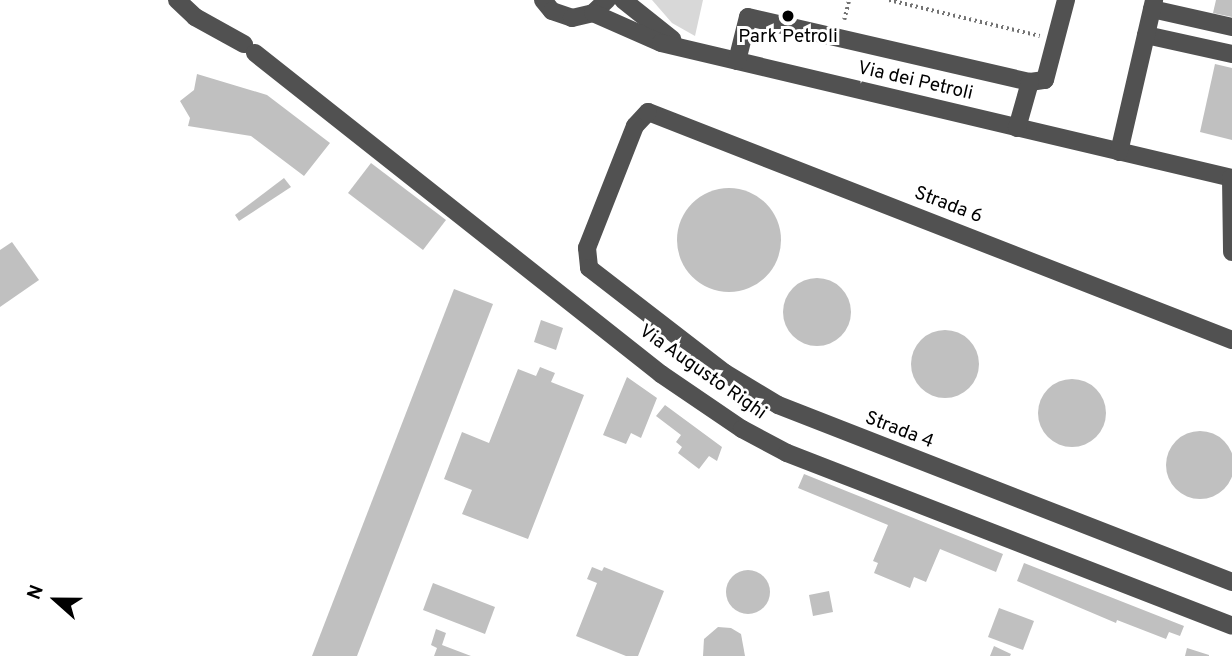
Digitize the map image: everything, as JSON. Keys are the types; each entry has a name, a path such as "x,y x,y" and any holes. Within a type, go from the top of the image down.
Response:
{"street":[{"name":"Via Augusto Righi","path":"177,0 195,17 249,48 661,373 742,429 787,453 1232,626"},
{"path":"541,1 572,18 593,13 607,0"},
{"path":"623,0 670,37 717,57"},
{"path":"737,61 748,17 1030,82 1045,80 1066,0"},
{"path":"1119,152 1153,4 1232,27"},
{"name":"Via dei Petroli","path":"593,13 661,43 1231,178"},
{"path":"1146,35 1232,54"},
{"path":"1017,128 1030,82"},
{"name":"Strada 4","path":"648,112 635,126 586,259 589,268 725,373 778,405 1232,582"},
{"name":"Strada 6","path":"648,112 1232,340"},
{"path":"1231,178 1232,252"}],"path":[{"path":"889,0 1055,40"}],"shaded area":[{"path":"652,0 703,0 695,36 672,23"}],"building":[{"path":"1216,0 1232,0 1232,17 1213,13"},
{"path":"1215,64 1232,68 1232,140 1200,132"},
{"path":"197,74 267,95 330,143 304,176 251,136 188,126 190,118 180,101 194,90"},
{"path":"371,163 446,220 423,250 348,193"},
{"path":"284,178 291,187 239,221 235,215"},
{"path":"729,188 749,192 766,203 777,220 781,240 777,260 766,277 749,288 729,292 709,288 692,277 681,260 677,240 681,220 692,203 709,192"},
{"path":"12,242 39,280 0,307 0,250"},
{"path":"817,278 830,281 841,288 848,299 851,312 848,325 841,336 830,343 817,346 804,343 793,336 786,325 783,312 786,299 793,288 804,281"},
{"path":"454,289 493,304 357,656 312,656"},
{"path":"541,320 563,328 556,350 534,342"},
{"path":"945,330 958,333 969,340 976,351 979,364 976,377 969,388 958,395 945,398 932,395 921,388 914,377 911,364 914,351 921,340 932,333"},
{"path":"540,367 555,373 551,382 584,395 528,539 462,514 472,490 444,479 462,432 489,443 518,369 536,376"},
{"path":"627,377 657,398 641,438 631,433 626,444 603,435"},
{"path":"1072,379 1085,382 1096,389 1103,400 1106,413 1103,426 1096,437 1085,444 1072,447 1059,444 1048,437 1041,426 1038,413 1041,400 1048,389 1059,382"},
{"path":"665,405 722,447 717,461 709,456 699,469 678,453 682,447 676,442 681,435 656,416"},
{"path":"1200,431 1213,434 1224,441 1231,452 1234,465 1231,478 1224,489 1213,496 1200,499 1187,496 1176,489 1169,478 1166,465 1169,452 1176,441 1187,434"},
{"path":"804,474 1003,554 996,572 940,549 926,582 914,577 910,588 874,573 878,563 873,561 888,525 798,488"},
{"path":"1024,563 1184,626 1180,636 1169,632 1166,639 1117,620 1116,623 1017,581"},
{"path":"592,567 602,571 604,567 664,591 638,656 626,656 576,636 597,583 587,579"},
{"path":"748,570 757,571 764,576 769,583 769,601 764,608 757,613 748,614 739,613 732,608 727,601 726,592 727,583 732,576 739,571"},
{"path":"433,583 495,607 485,634 423,610"},
{"path":"829,591 833,612 813,616 809,595"},
{"path":"999,608 1034,621 1023,650 988,637"},
{"path":"718,627 731,628 741,634 745,656 703,656 704,639"},
{"path":"436,629 446,633 442,645 471,656 434,656 437,648 431,645"},
{"path":"994,646 1011,654 1010,656 990,656"},
{"path":"1187,648 1209,655 1209,656 1185,656"}],"place":[{"name":"Park Petroli","path":"788,16"}]}
